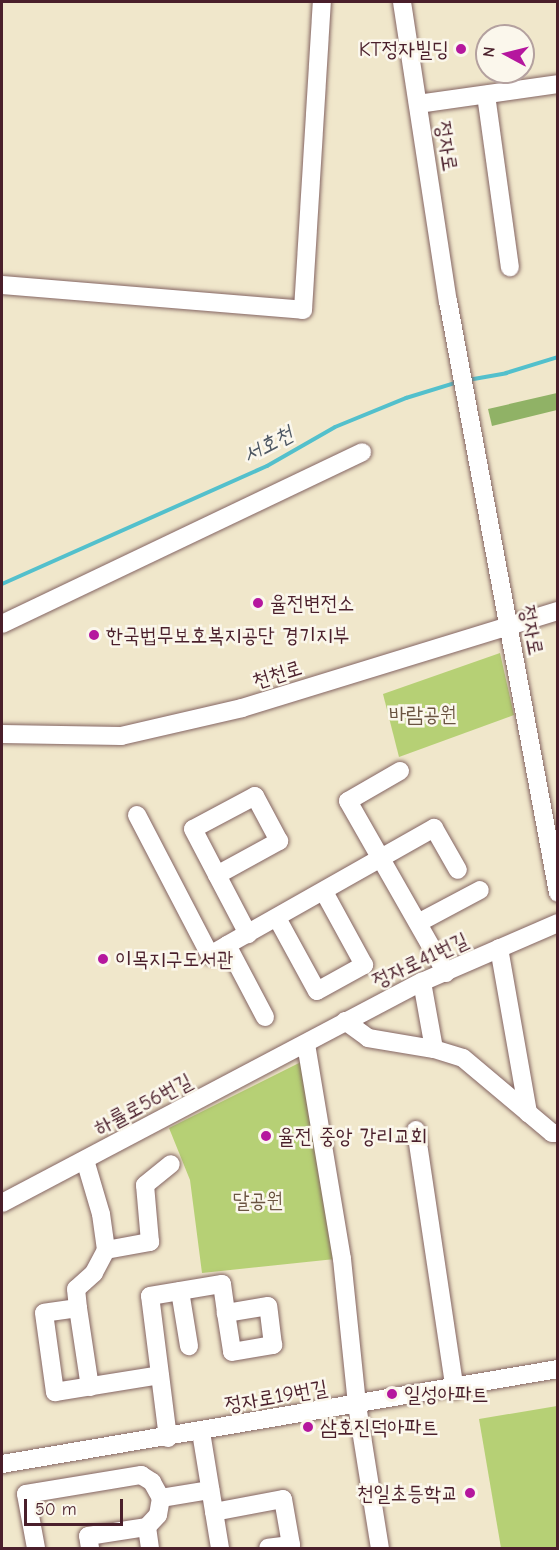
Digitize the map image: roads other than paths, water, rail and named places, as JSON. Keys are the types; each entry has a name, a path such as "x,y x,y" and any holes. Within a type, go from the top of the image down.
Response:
{"street":[{"path":"2,285 303,309 321,2"},
{"name":"정자로","path":"402,2 455,332 558,893"},
{"path":"418,104 558,84"},
{"path":"486,95 510,267"},
{"path":"2,624 362,452"},
{"name":"천천로","path":"2,734 121,736 242,708 558,611"},
{"path":"400,771 348,801 446,973"},
{"path":"217,875 279,841 255,796 193,829 217,875 248,934"},
{"path":"137,814 210,955 434,828 458,870"},
{"path":"418,923 480,890"},
{"path":"277,918 317,991 355,970 364,965 324,892"},
{"name":"정자로41번길","path":"306,1044 345,1021 422,982 558,923"},
{"path":"227,945 265,1017"},
{"path":"499,948 528,1113"},
{"path":"422,982 434,1049"},
{"path":"345,1021 368,1038 434,1049 464,1058 552,1133 558,1133"},
{"path":"306,1044 342,1259 357,1405 380,1548"},
{"name":"하률로56번길","path":"2,1203 306,1044"},
{"path":"416,1130 455,1390"},
{"path":"85,1160 101,1214 106,1250 94,1273 76,1289 90,1387"},
{"path":"106,1250 150,1242 145,1185 171,1164"},
{"path":"168,1438 150,1296 222,1284 226,1313"},
{"path":"180,1291 189,1346"},
{"path":"78,1308 44,1313 55,1392 160,1375"},
{"name":"정자로19번길","path":"2,1464 455,1390 558,1369"},
{"path":"201,1432 220,1548"},
{"path":"36,1548 26,1494 141,1475 152,1482 161,1498 158,1515 147,1527 88,1536 90,1548"},
{"path":"161,1498 210,1490"},
{"path":"214,1512 283,1499 291,1545 268,1548"},
{"path":"147,1527 150,1548"}],"waterway":[{"name":"서호천","path":"468,380 506,373 558,357"},
{"name":"서호천","path":"2,584 267,466 335,427 406,398 458,382"}],"place":[{"name":"KT정자빌딩","path":"461,49"},
{"name":"율전변전소","path":"258,603"},
{"name":"한국법무보호복지공단 경기지부","path":"94,635"},
{"name":"이목지구도서관","path":"103,959"},
{"name":"율전 중앙 강리교회","path":"266,1136"},
{"name":"일성아파트","path":"392,1394"},
{"name":"삼호진덕아파트","path":"308,1427"},
{"name":"천일초등학교","path":"470,1493"}],"park label":[{"name":"바람공원","path":"423,714"},
{"name":"달공원","path":"258,1200"}]}
